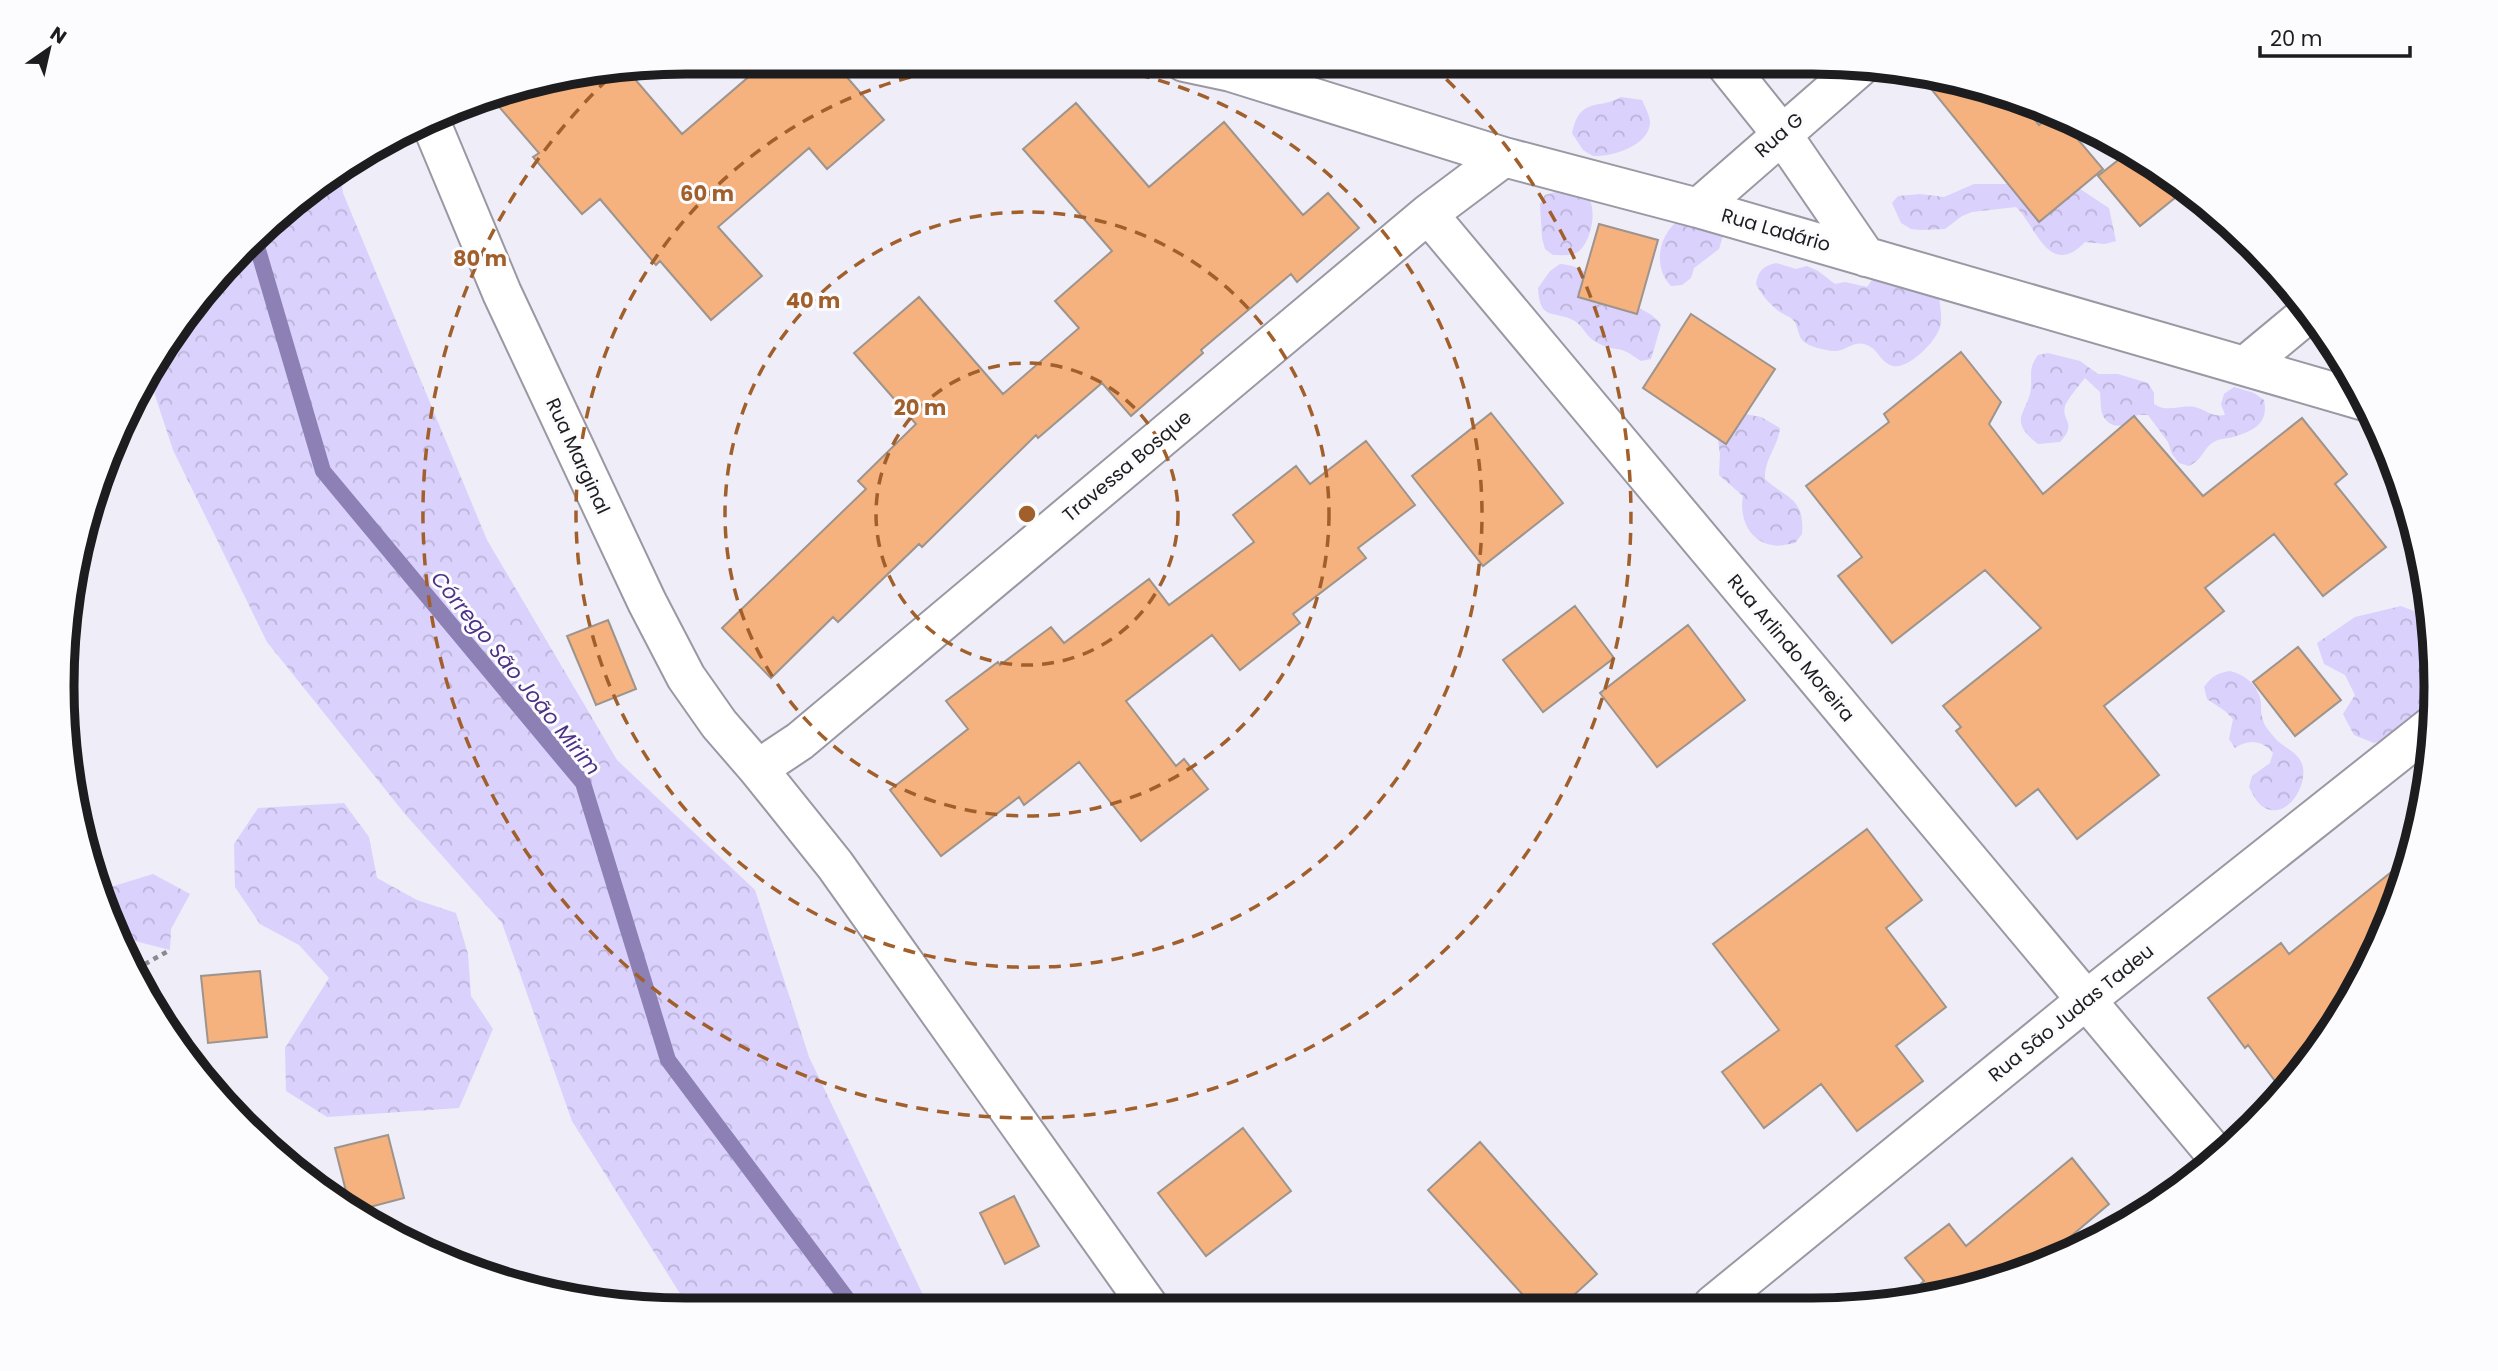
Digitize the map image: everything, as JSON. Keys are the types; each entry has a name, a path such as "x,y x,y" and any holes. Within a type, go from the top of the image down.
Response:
{"street":[{"name":"Rua Ladário","path":"1254,74 1504,157 1698,208 2352,397"},
{"path":"1734,74 1781,133 1866,257"},
{"name":"Rua G","path":"1698,208 1850,75"},
{"name":"Rua Marginal","path":"432,129 502,293 647,603 686,677 719,724 835,865 1143,1298"},
{"path":"1428,214 1504,157"},
{"name":"Travessa Bosque","path":"758,769 800,741 1428,214"},
{"name":"Rua Arlindo Moreira","path":"1428,214 2211,1150"},
{"path":"2246,365 2302,319"},
{"name":"Rua São Judas Tadeu","path":"1722,1298 2085,1001 2422,732"}],"path":[{"path":"142,966 170,950"}],"green space":[{"path":"1621,97 1642,100 1650,121 1649,129 1644,137 1629,148 1593,156 1583,150 1572,133 1576,121 1585,109"},
{"path":"2041,176 2074,185 2109,208 2116,241 2105,244 2085,242 2072,252 2062,255 2052,252 2044,245 2016,207 1972,212 1945,229 1921,230 1911,229 1901,223 1892,203 1898,196 1920,194 1944,197 1974,184 2007,184"},
{"path":"341,180 343,193 487,540 617,760 755,890 809,1057 925,1298 683,1298 572,1121 502,923 405,814 267,642 173,450 152,385 155,379 200,313 225,282 282,225"},
{"path":"1566,189 1583,194 1591,202 1591,227 1585,243 1576,253 1553,255 1545,249 1542,238 1540,204 1545,195"},
{"path":"1679,220 1718,227 1723,236 1719,249 1694,268 1691,278 1682,285 1671,286 1661,270 1660,251 1667,234"},
{"path":"1776,263 1796,269 1807,266 1835,284 1845,282 1867,287 1879,270 1936,280 1941,312 1939,329 1923,352 1900,366 1885,362 1873,348 1864,344 1833,351 1809,345 1801,339 1794,321 1778,311 1756,284 1762,270"},
{"path":"1560,264 1570,265 1587,273 1617,297 1657,320 1661,325 1651,359 1641,361 1625,351 1606,347 1593,340 1573,320 1544,310 1538,288 1550,271"},
{"path":"2048,353 2080,361 2098,374 2118,374 2148,383 2154,393 2154,404 2159,407 2192,407 2214,415 2225,415 2221,404 2224,394 2234,387 2254,393 2264,400 2264,415 2253,429 2212,443 2197,461 2189,466 2179,463 2168,442 2148,415 2137,415 2120,426 2107,421 2102,413 2100,392 2085,378 2065,406 2068,430 2065,435 2060,442 2038,444 2023,428 2021,416 2029,397 2033,364 2038,355"},
{"path":"1740,413 1761,417 1780,428 1765,479 1793,501 1801,513 1802,534 1795,543 1774,546 1764,543 1751,533 1742,512 1743,496 1719,475 1717,433"},
{"path":"2409,550 2413,567 2406,563"},
{"path":"2401,606 2420,613 2423,645 2423,716 2397,736 2374,743 2354,735 2343,714 2355,695 2345,675 2324,664 2317,643 2355,617"},
{"path":"2230,671 2245,677 2252,684 2260,698 2266,727 2302,764 2302,781 2295,798 2281,809 2273,810 2262,806 2249,787 2252,776 2270,763 2273,753 2264,745 2255,742 2235,748 2229,739 2233,719 2207,699 2204,687 2218,674"},
{"path":"344,803 369,837 377,878 417,900 456,913 468,954 471,996 493,1029 459,1108 327,1117 286,1091 285,1048 329,978 299,945 260,924 235,887 234,844 258,808"},
{"path":"153,874 190,894 171,929 170,950 129,940 108,888"}],"building":[{"path":"752,74 844,74 884,120 827,169 809,148 718,227 762,276 711,320 660,261 656,265 600,199 582,214 533,157 539,153 496,104 566,85 633,76 682,134"},
{"path":"1927,84 2009,106 2030,114 2039,125 2046,120 2071,132 2103,169 2039,222"},
{"path":"1076,103 1149,187 1224,122 1303,215 1328,193 1359,228 1297,282 1291,274 1201,350 1203,353 1131,416 1102,383 1038,438 1036,435 922,547 919,544 838,622 833,617 771,678 722,628 866,489 858,481 916,424 854,353 919,297 1003,394 1079,328 1055,301 1112,251 1023,149"},
{"path":"2122,157 2178,195 2140,226 2098,176"},
{"path":"1599,224 1658,240 1637,314 1578,297"},
{"path":"1691,314 1775,369 1726,444 1643,388"},
{"path":"1961,352 2001,402 1989,424 2043,494 2134,416 2203,496 2302,418 2347,474 2335,484 2386,547 2323,596 2274,534 2205,588 2224,611 2104,706 2159,775 2077,839 2038,789 2016,806 1956,731 1961,727 1943,706 2041,628 1985,570 1892,643 1838,576 1862,557 1806,486 1889,422 1884,414"},
{"path":"1491,413 1563,503 1483,566 1412,476"},
{"path":"1366,441 1415,505 1358,548 1366,558 1293,614 1300,623 1240,670 1212,635 1126,701 1176,766 1184,759 1208,789 1141,841 1079,762 1024,805 1019,797 941,856 890,790 968,729 946,701 1051,627 1064,643 1149,579 1169,605 1254,542 1233,515 1296,466 1310,484"},
{"path":"1575,606 1614,658 1543,712 1503,660"},
{"path":"608,620 636,689 596,705 567,636"},
{"path":"1688,625 1745,700 1657,767 1600,693"},
{"path":"2298,647 2341,700 2295,736 2253,682"},
{"path":"1867,829 1922,900 1886,928 1946,1007 1896,1046 1923,1081 1857,1131 1821,1084 1764,1128 1722,1072 1779,1030 1713,944"},
{"path":"2396,868 2378,920 2343,992 2277,1084 2248,1045 2245,1048 2208,998 2281,943 2289,954"},
{"path":"260,971 267,1037 208,1043 201,976"},
{"path":"1243,1128 1291,1191 1206,1256 1158,1193"},
{"path":"388,1135 404,1198 367,1208 347,1195 335,1148"},
{"path":"1480,1142 1597,1274 1571,1298 1526,1298 1428,1190"},
{"path":"2072,1158 2109,1204 2062,1244 2047,1251 1971,1277 1916,1288 1924,1281 1905,1258 1949,1224 1966,1246"},
{"path":"1014,1196 1039,1246 1005,1264 980,1213"}],"waterway":[{"name":"Córrego São João Mirim","path":"258,249 323,471 583,783 668,1060 846,1298"}]}
